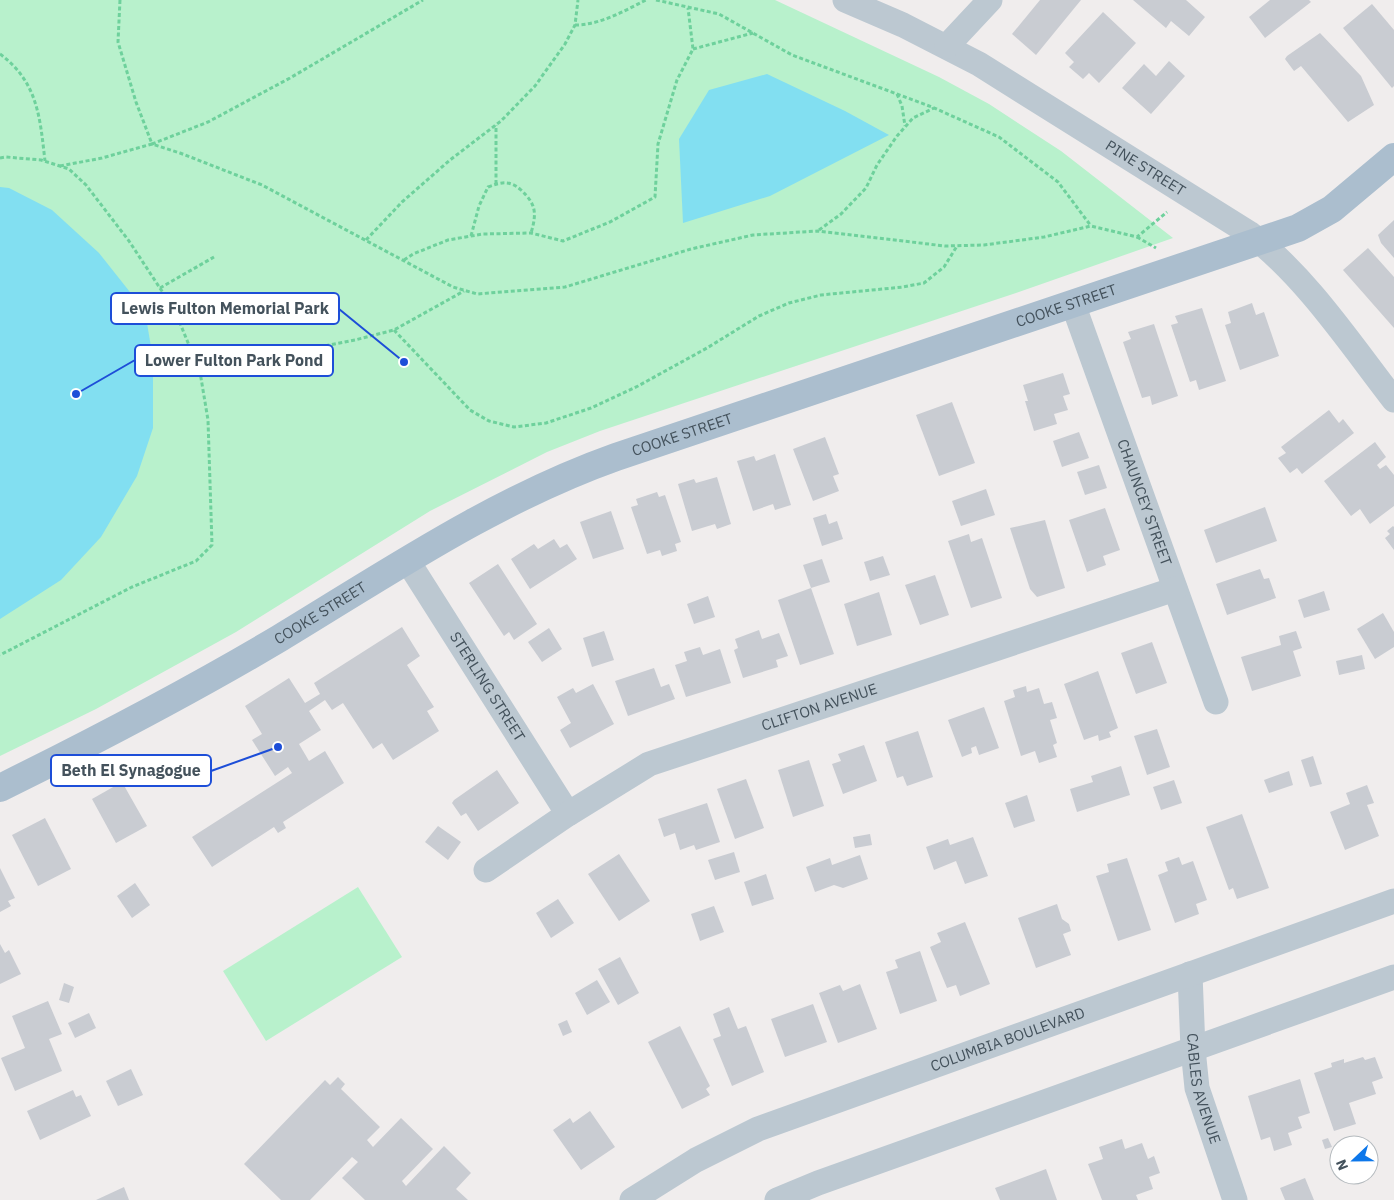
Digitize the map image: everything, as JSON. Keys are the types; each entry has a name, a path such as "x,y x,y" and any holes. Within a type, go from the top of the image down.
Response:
{"main road":[{"name":"COOKE STREET","path":"0,788 161,706 491,511 526,494 585,468 1298,228 1326,213 1394,157"}],"street":[{"name":"PINE STREET","path":"845,0 946,46 1016,86 1259,241 1279,258 1303,284 1394,400"},
{"path":"946,46 990,0"},
{"name":"CHAUNCEY STREET","path":"1073,304 1216,702"},
{"name":"STERLING STREET","path":"407,560 568,814"},
{"name":"CLIFTON AVENUE","path":"486,870 568,814 649,764 1175,588"},
{"name":"COLUMBIA BOULEVARD","path":"632,1200 696,1160 758,1129 1394,902"},
{"name":"CABLES AVENUE","path":"1190,974 1194,1049 1199,1096 1235,1200"},
{"path":"777,1200 818,1183 1394,977"}],"path":[{"path":"120,0 118,42 136,102 152,144"},
{"path":"60,166 102,158 152,144 208,122 290,78 423,0"},
{"path":"366,240 402,202 450,160 496,124 535,86 565,44 575,25 578,0"},
{"path":"575,25 588,25 646,0"},
{"path":"656,0 719,14 792,54 934,108 999,137 1058,182 1091,226"},
{"path":"404,260 413,254 448,240 483,234 531,232 563,241 610,222 656,197 658,144 677,80 693,49 688,8"},
{"path":"693,49 754,33"},
{"path":"0,54 7,59 29,84 38,109 45,161"},
{"path":"897,94 902,106 905,127"},
{"path":"818,231 840,214 866,188 877,165 913,118 934,108"},
{"path":"496,124 496,184"},
{"path":"152,144 262,185 453,287 477,294 564,287 691,249 753,235 818,231 945,246 984,246 1036,238 1091,226 1137,237 1158,249"},
{"path":"0,158 45,161 69,169 86,184 129,241 175,310 198,368 208,420 212,546 196,561 132,587 0,655"},
{"path":"471,236 479,206 488,187 501,182 514,184 532,200 535,220 531,232"},
{"path":"1137,237 1167,212"},
{"path":"394,330 470,410 488,421 514,426 546,423 591,408 638,386 759,316 789,303 821,295 903,287 924,282 944,267 958,246"},
{"path":"160,288 214,257"},
{"path":"198,368 246,356 288,353 355,340 394,330 464,291"}],"green space":[{"path":"0,0 775,0 939,77 989,104 1061,151 1173,238 1016,293 600,431 547,452 430,511 236,632 96,709 0,756"},
{"path":"358,887 402,957 266,1041 223,971"}],"water":[{"path":"767,74 845,111 889,135 770,196 683,223 679,139 709,90"},
{"path":"0,187 9,188 52,210 99,253 145,311 153,359 153,428 137,476 101,537 61,580 0,619"}],"building":[{"path":"1040,0 1081,0 1036,55 1012,34"},
{"path":"1133,0 1186,0 1205,17 1189,36 1171,21 1166,28"},
{"path":"1270,0 1309,0 1311,2 1265,38 1249,17"},
{"path":"1372,4 1394,30 1394,86 1392,88 1343,28"},
{"path":"1103,12 1136,43 1099,83 1089,73 1083,79 1069,67 1074,62 1065,53"},
{"path":"1320,33 1361,76 1374,105 1348,122 1301,66 1294,71 1285,59"},
{"path":"1169,61 1185,76 1151,114 1122,88 1144,64 1156,76"},
{"path":"1394,220 1394,258 1381,243 1378,235"},
{"path":"1368,248 1394,277 1394,328 1343,270"},
{"path":"1252,303 1256,315 1264,312 1279,356 1240,370 1225,325 1231,323 1228,312"},
{"path":"1202,308 1226,381 1199,390 1196,380 1190,382 1171,325 1178,323 1175,316"},
{"path":"1154,324 1178,396 1152,405 1150,396 1142,398 1123,342 1131,339 1128,332"},
{"path":"1063,373 1070,394 1063,396 1068,410 1054,414 1057,424 1034,431 1025,401 1028,401 1023,385"},
{"path":"952,402 975,463 939,476 916,415"},
{"path":"1329,410 1339,423 1343,419 1354,433 1302,474 1297,468 1290,473 1278,458 1286,453 1281,447"},
{"path":"1079,432 1089,458 1062,467 1053,441"},
{"path":"825,437 839,474 833,476 839,491 813,501 793,449"},
{"path":"1375,442 1386,457 1377,465 1380,469 1386,465 1394,475 1394,506 1370,524 1360,509 1351,516 1324,481"},
{"path":"775,454 791,505 775,510 773,504 753,511 737,461 754,456 756,461"},
{"path":"1099,465 1107,488 1085,495 1077,472"},
{"path":"717,477 731,524 717,529 715,524 692,531 678,484 694,479 696,483"},
{"path":"986,489 995,515 961,526 952,501"},
{"path":"657,492 659,497 665,495 681,542 675,544 677,551 662,556 660,550 647,554 631,507 638,505 636,499"},
{"path":"1265,507 1277,541 1216,563 1204,530"},
{"path":"1105,508 1120,550 1103,556 1106,565 1087,572 1069,520"},
{"path":"611,511 624,549 593,559 580,522"},
{"path":"826,514 829,524 837,521 843,539 822,546 813,518"},
{"path":"1045,520 1065,588 1037,597 1030,589 1010,528"},
{"path":"1393,526 1394,550 1385,538 1390,534 1387,531"},
{"path":"969,534 971,542 982,538 1002,598 971,608 948,541"},
{"path":"554,539 560,548 567,544 577,559 530,589 511,559 534,544 538,549"},
{"path":"883,556 890,575 870,581 864,562"},
{"path":"822,559 830,582 811,588 803,565"},
{"path":"498,564 537,624 514,640 509,632 504,636 469,583"},
{"path":"1260,569 1264,579 1269,578 1276,598 1227,615 1216,584"},
{"path":"935,575 949,615 920,625 905,585"},
{"path":"811,588 834,654 800,665 778,600"},
{"path":"1324,591 1330,610 1304,618 1298,600"},
{"path":"879,592 892,635 857,646 844,604"},
{"path":"708,596 715,617 694,624 687,604"},
{"path":"1383,613 1394,632 1394,647 1375,659 1357,629"},
{"path":"402,627 420,656 407,665 434,707 427,711 439,731 393,760 382,743 373,749 343,703 332,710 325,700 309,711 321,730 299,744 309,761 325,751 344,783 283,822 286,828 278,833 274,827 212,867 192,837 292,773 288,767 275,776 252,740 262,734 245,706 289,678 305,703 320,694 314,683"},
{"path":"549,628 562,649 542,662 528,642"},
{"path":"759,630 762,639 779,633 788,656 776,660 778,667 743,678 734,650 738,648 735,639"},
{"path":"604,631 614,660 592,667 583,638"},
{"path":"1296,631 1302,648 1293,651 1301,676 1252,691 1241,657 1281,645 1279,636"},
{"path":"1152,642 1167,683 1136,694 1121,653"},
{"path":"700,647 703,655 720,649 731,683 686,697 675,665 687,661 684,652"},
{"path":"1362,655 1365,669 1339,675 1336,661"},
{"path":"654,668 661,687 669,684 675,699 628,716 615,681"},
{"path":"1098,671 1118,728 1109,732 1111,737 1099,741 1098,735 1084,740 1064,684"},
{"path":"593,684 614,724 570,748 560,730 571,723 557,697 573,688 576,693"},
{"path":"1026,686 1027,692 1039,688 1044,704 1052,702 1057,718 1050,720 1057,743 1053,745 1057,757 1039,763 1035,751 1021,756 1004,701 1015,697 1013,690"},
{"path":"984,707 999,748 979,755 976,746 971,748 972,753 962,757 948,720"},
{"path":"1157,729 1170,767 1147,775 1134,736"},
{"path":"918,731 933,777 907,786 903,776 897,778 885,742"},
{"path":"864,745 877,781 843,794 832,764 841,761 838,754"},
{"path":"1313,756 1322,784 1310,787 1301,760"},
{"path":"809,760 824,806 793,817 778,770"},
{"path":"1121,766 1130,795 1077,812 1070,789 1093,782 1091,776"},
{"path":"497,770 519,803 478,831 466,813 461,816 452,803"},
{"path":"1289,771 1293,785 1269,793 1264,780"},
{"path":"746,779 764,828 735,839 717,789"},
{"path":"1174,780 1182,803 1161,810 1153,787"},
{"path":"122,782 147,826 116,843 92,799"},
{"path":"1367,785 1374,803 1367,805 1379,836 1345,850 1330,812 1350,804 1346,793"},
{"path":"1027,795 1035,821 1014,828 1005,803"},
{"path":"707,803 720,842 696,850 694,845 680,850 675,833 664,837 658,819"},
{"path":"1242,814 1269,888 1237,899 1233,888 1229,890 1206,827"},
{"path":"45,818 71,869 38,886 12,835"},
{"path":"438,826 461,842 448,860 425,842"},
{"path":"870,834 872,845 855,848 853,837"},
{"path":"973,837 988,876 965,884 956,861 934,870 926,847 948,839 950,845"},
{"path":"734,852 740,872 715,880 708,860"},
{"path":"619,854 650,901 619,921 588,874"},
{"path":"860,855 868,879 843,888 834,885 815,892 806,867 830,858 832,865"},
{"path":"1179,857 1182,865 1193,861 1207,900 1196,904 1199,914 1175,923 1158,875 1168,871 1165,862"},
{"path":"1127,858 1151,930 1118,941 1096,876 1109,872 1107,864"},
{"path":"0,868 15,898 8,901 11,906 0,912"},
{"path":"766,874 774,899 752,906 744,882"},
{"path":"135,883 150,905 132,918 117,896"},
{"path":"558,899 574,923 551,938 536,913"},
{"path":"1057,904 1062,919 1069,924 1071,931 1063,934 1071,955 1036,968 1018,918"},
{"path":"714,906 724,932 700,941 691,914"},
{"path":"965,922 990,984 960,996 956,985 947,988 930,947 941,942 937,933"},
{"path":"0,944 5,953 9,950 21,974 0,984"},
{"path":"920,951 937,1001 900,1014 886,972 898,968 895,960"},
{"path":"620,957 639,993 618,1005 598,969"},
{"path":"597,980 610,1002 587,1015 575,993"},
{"path":"64,983 74,987 69,1003 59,1000"},
{"path":"860,984 877,1029 838,1043 819,993 840,985 843,991"},
{"path":"48,1001 62,1034 49,1039 62,1071 15,1091 1,1058 25,1048 12,1016"},
{"path":"813,1004 827,1042 785,1057 771,1019"},
{"path":"729,1007 738,1029 746,1026 764,1072 732,1086 713,1039 721,1036 713,1014"},
{"path":"89,1013 96,1028 75,1038 68,1023"},
{"path":"567,1020 572,1032 563,1036 558,1024"},
{"path":"680,1026 710,1086 706,1089 710,1095 682,1109 648,1042"},
{"path":"1363,1057 1365,1060 1375,1057 1383,1078 1372,1082 1376,1094 1349,1103 1356,1124 1334,1131 1314,1073 1332,1067 1331,1063 1344,1059 1344,1063"},
{"path":"131,1069 143,1095 118,1106 106,1081"},
{"path":"338,1077 345,1084 341,1089 380,1127 367,1140 373,1147 401,1118 433,1149 402,1181 406,1186 444,1146 471,1173 456,1189 468,1200 365,1200 342,1178 358,1162 352,1157 310,1200 281,1200 244,1164 325,1080 330,1085"},
{"path":"1300,1079 1310,1113 1298,1117 1302,1128 1288,1133 1292,1145 1274,1151 1270,1137 1261,1140 1248,1096"},
{"path":"73,1090 76,1097 81,1095 91,1116 40,1140 27,1111"},
{"path":"590,1111 615,1147 581,1170 553,1130 570,1118 573,1123"},
{"path":"1328,1138 1329,1148 1325,1149 1322,1140"},
{"path":"1122,1139 1125,1149 1142,1143 1148,1159 1154,1156 1160,1173 1149,1177 1153,1189 1136,1195 1138,1200 1102,1200 1088,1164 1103,1159 1099,1147"},
{"path":"1046,1169 1057,1200 1000,1200 995,1188"},
{"path":"1305,1178 1314,1200 1285,1200 1280,1188"},
{"path":"124,1187 129,1200 96,1200"}],"place":[{"name":"Lewis Fulton Memorial Park","path":"404,362"},
{"name":"Lower Fulton Park Pond","path":"76,394"},
{"name":"Beth El Synagogue","path":"278,747"}]}
